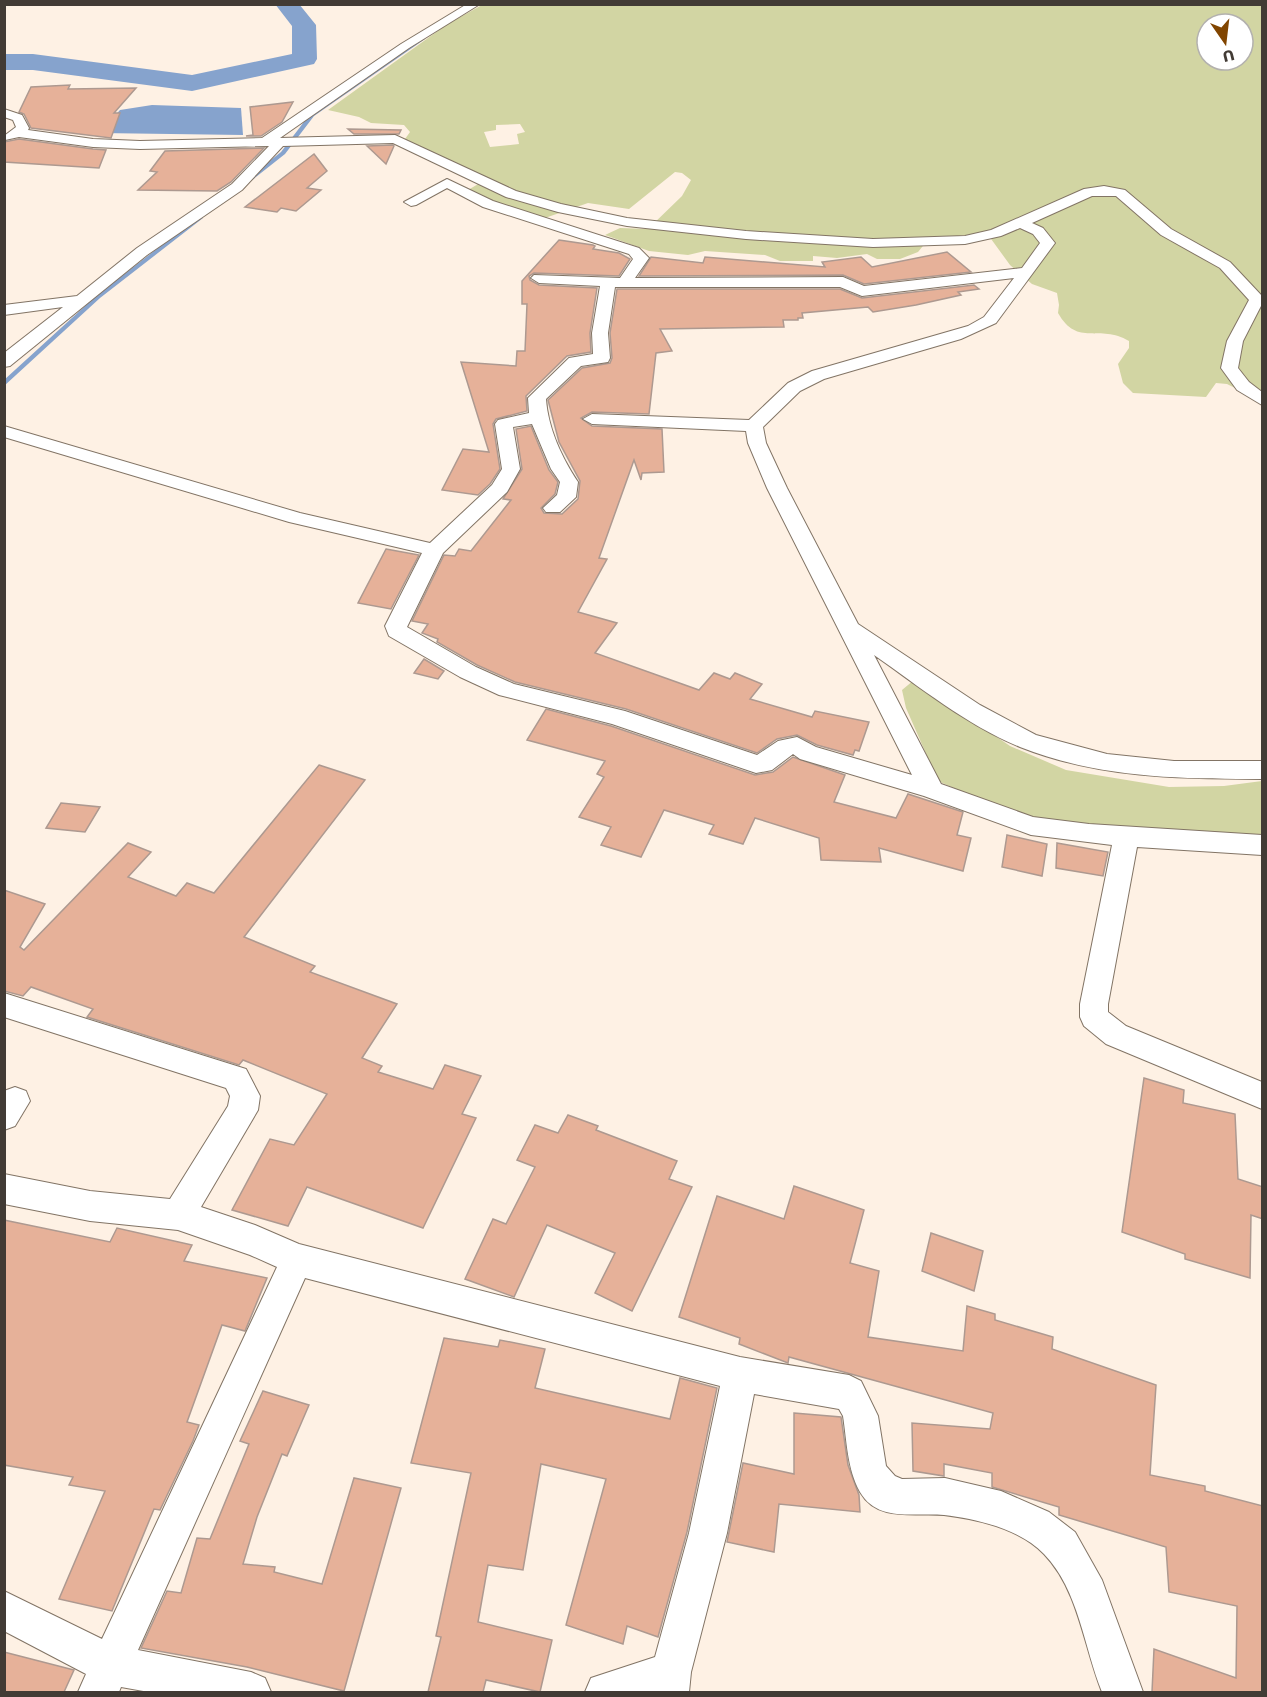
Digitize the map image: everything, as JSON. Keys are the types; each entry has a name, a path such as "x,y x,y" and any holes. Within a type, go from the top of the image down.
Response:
{"street":[{"path":"4,362 150,246 239,184 265,162 276,142 405,46 475,4"},
{"path":"4,113 18,118 23,128 19,133"},
{"path":"4,137 19,133 119,144 190,146 395,139 511,194 558,208 627,222 734,234 873,243 965,240 996,233 1089,192 1112,192 1131,200 1166,232 1224,265 1257,299 1235,341 1229,368 1243,386 1263,400"},
{"path":"438,161 439,173 447,183 488,204 634,251 641,258 617,283 600,333 602,358 575,362 562,379 537,398 538,418 560,469 569,482 566,497 553,508"},
{"path":"411,202 447,183"},
{"path":"592,419 754,426 794,387 818,375 975,329 990,320 1023,272 1048,243 1038,231 1019,222"},
{"path":"538,278 617,283 730,285 843,282 862,291 1023,272"},
{"path":"4,310 82,300"},
{"path":"538,418 514,420 504,424 511,469 500,488 434,550 396,626 397,631 468,672 507,690 617,717 756,764 764,764 786,747 797,745 808,753 932,790 1031,826 1126,837 1263,845"},
{"path":"754,426 757,443 777,488 932,790"},
{"path":"4,431 296,518 434,550"},
{"path":"849,628 972,711 1029,741 1107,763 1174,770 1263,770"},
{"path":"1126,837 1119,885 1094,1004 1094,1017 1116,1035 1263,1096"},
{"path":"4,1005 236,1078 244,1096 243,1110 178,1215"},
{"path":"4,1189 90,1206 178,1215 255,1240 297,1260 740,1374 849,1393 858,1403 870,1473 883,1490 898,1499 939,1496 981,1504 1023,1518 1058,1540 1080,1574 1095,1610 1114,1677 1123,1692"},
{"path":"104,1679 297,1260"},
{"path":"605,1692 670,1682 708,1533 740,1374"},
{"path":"4,1610 104,1679 251,1692"}],"green space":[{"path":"482,5 1262,5 1262,405 1227,384 1216,383 1206,397 1133,393 1123,383 1118,364 1129,348 1129,341 1108,334 1073,330 1058,313 1057,293 1032,284 1010,265 986,232 927,241 918,252 900,259 877,259 867,254 837,258 813,256 813,261 780,261 765,255 705,251 688,255 649,251 605,235 620,228 648,229 682,196 691,180 682,173 675,172 629,209 588,203 545,218 490,202 468,190 485,180 405,139 410,132 404,125 371,123 359,117 328,110 446,25","holes":["520,124 525,132 517,134 519,144 490,147 484,132 496,130 496,125"]},
{"path":"914,680 1010,746 1066,770 1169,787 1224,786 1262,781 1262,837 1119,830 1019,817 938,781 906,708 902,690"}],"water":[{"path":"152,105 241,108 243,135 99,133 120,110"}],"building":[{"path":"70,85 68,89 136,88 114,113 120,113 111,138 31,128 24,114 19,112 31,87"},
{"path":"293,102 282,122 261,136 246,136 253,135 250,107"},
{"path":"348,129 401,130 399,134 354,134"},
{"path":"19,139 106,150 99,168 4,162 4,142"},
{"path":"393,145 394,146 386,164 367,146"},
{"path":"264,148 231,182 217,191 138,190 157,172 150,171 165,151"},
{"path":"314,154 327,171 307,188 321,190 296,211 281,208 277,212 245,207"},
{"path":"559,240 593,245 595,246 593,249 619,253 630,259 619,276 534,273 529,276 530,280 539,285 597,288 590,333 591,352 567,356 526,396 527,411 496,419 493,424 500,469 490,484 478,495 442,490 463,449 489,452 461,362 516,366 517,351 525,351 527,304 522,304 522,281"},
{"path":"947,252 971,272 864,284 843,275 639,276 651,257 703,263 705,257 825,267 822,262 861,257 872,267"},
{"path":"974,285 979,289 958,292 961,295 916,305 873,312 868,307 802,313 803,318 798,318 798,320 783,320 784,327 660,329 672,351 656,353 649,414 592,412 581,418 592,426 662,429 664,472 642,473 641,480 634,460 599,558 607,559 578,612 617,623 595,653 699,690 714,673 730,679 735,673 762,684 750,699 812,717 815,711 869,722 859,751 855,750 853,755 817,745 797,735 777,739 757,753 626,709 515,682 477,665 437,642 438,639 422,633 428,624 412,621 444,555 455,556 459,549 471,551 511,500 503,499 522,469 516,429 531,426 549,470 558,482 555,494 541,508 544,513 562,514 578,499 580,481 559,442 548,400 582,368 610,363 612,358 610,333 617,289 840,289 862,298"},
{"path":"386,549 419,555 391,609 358,603"},
{"path":"424,659 444,671 438,679 414,673"},
{"path":"546,709 611,726 755,775 773,772 793,757 845,775 834,802 896,818 908,794 963,812 957,835 971,838 963,871 879,848 881,862 821,860 819,838 755,818 743,844 709,834 714,825 664,810 641,857 601,845 611,827 579,817 604,777 597,774 605,761 527,740"},
{"path":"319,765 365,780 244,937 315,966 310,972 397,1004 362,1058 382,1066 378,1072 433,1089 445,1065 481,1076 462,1114 476,1118 423,1228 307,1187 288,1226 232,1210 270,1139 294,1145 327,1094 243,1060 239,1065 87,1017 93,1009 31,987 23,996 4,991 4,890 45,904 20,947 24,950 128,843 151,852 128,877 176,896 187,883 214,893"},
{"path":"61,803 100,807 85,832 46,828"},
{"path":"1007,835 1047,844 1042,876 1002,867"},
{"path":"1057,843 1108,852 1103,876 1056,868"},
{"path":"1144,1078 1184,1090 1183,1103 1235,1114 1238,1179 1263,1187 1263,1219 1251,1215 1250,1278 1185,1259 1185,1254 1122,1232"},
{"path":"568,1115 598,1126 596,1130 677,1161 669,1179 692,1187 632,1311 595,1293 615,1253 547,1225 514,1297 465,1279 493,1219 506,1224 535,1167 517,1160 535,1125 558,1133"},
{"path":"794,1186 864,1210 850,1263 879,1271 868,1337 963,1351 967,1306 995,1314 995,1320 1053,1337 1052,1349 1156,1385 1150,1475 1205,1486 1205,1491 1263,1506 1263,1692 1152,1692 1154,1649 1236,1678 1237,1606 1169,1592 1166,1547 1059,1515 1059,1507 992,1487 992,1473 944,1464 944,1476 913,1471 912,1423 990,1429 993,1413 789,1357 788,1363 739,1344 740,1338 679,1317 717,1196 784,1219"},
{"path":"4,1220 110,1242 117,1228 192,1245 184,1261 267,1278 245,1331 222,1325 187,1422 199,1425 193,1441 160,1510 154,1509 112,1611 59,1599 105,1491 69,1485 73,1477 4,1465"},
{"path":"931,1233 983,1251 974,1291 922,1271"},
{"path":"444,1338 498,1347 500,1340 545,1349 535,1388 670,1419 680,1378 717,1388 687,1532 658,1637 627,1626 623,1644 566,1625 606,1479 541,1464 523,1570 488,1565 478,1622 552,1640 540,1692 486,1680 483,1692 428,1692 441,1637 436,1636 471,1473 411,1463"},
{"path":"263,1391 309,1405 287,1456 282,1454 257,1517 243,1564 275,1567 274,1572 322,1584 354,1478 401,1488 344,1691 247,1667 141,1648 167,1591 181,1593 197,1538 210,1539 249,1444 240,1441"},
{"path":"794,1413 841,1417 848,1465 859,1495 860,1512 779,1504 774,1552 727,1542 743,1463 794,1474"},
{"path":"4,1652 74,1670 64,1692 4,1692"}],"waterway":[{"path":"4,62 33,62 192,83 305,59 304,25 286,4"},
{"path":"249,180 283,153 312,115 423,39"},
{"path":"4,384 98,297 200,218"}]}
